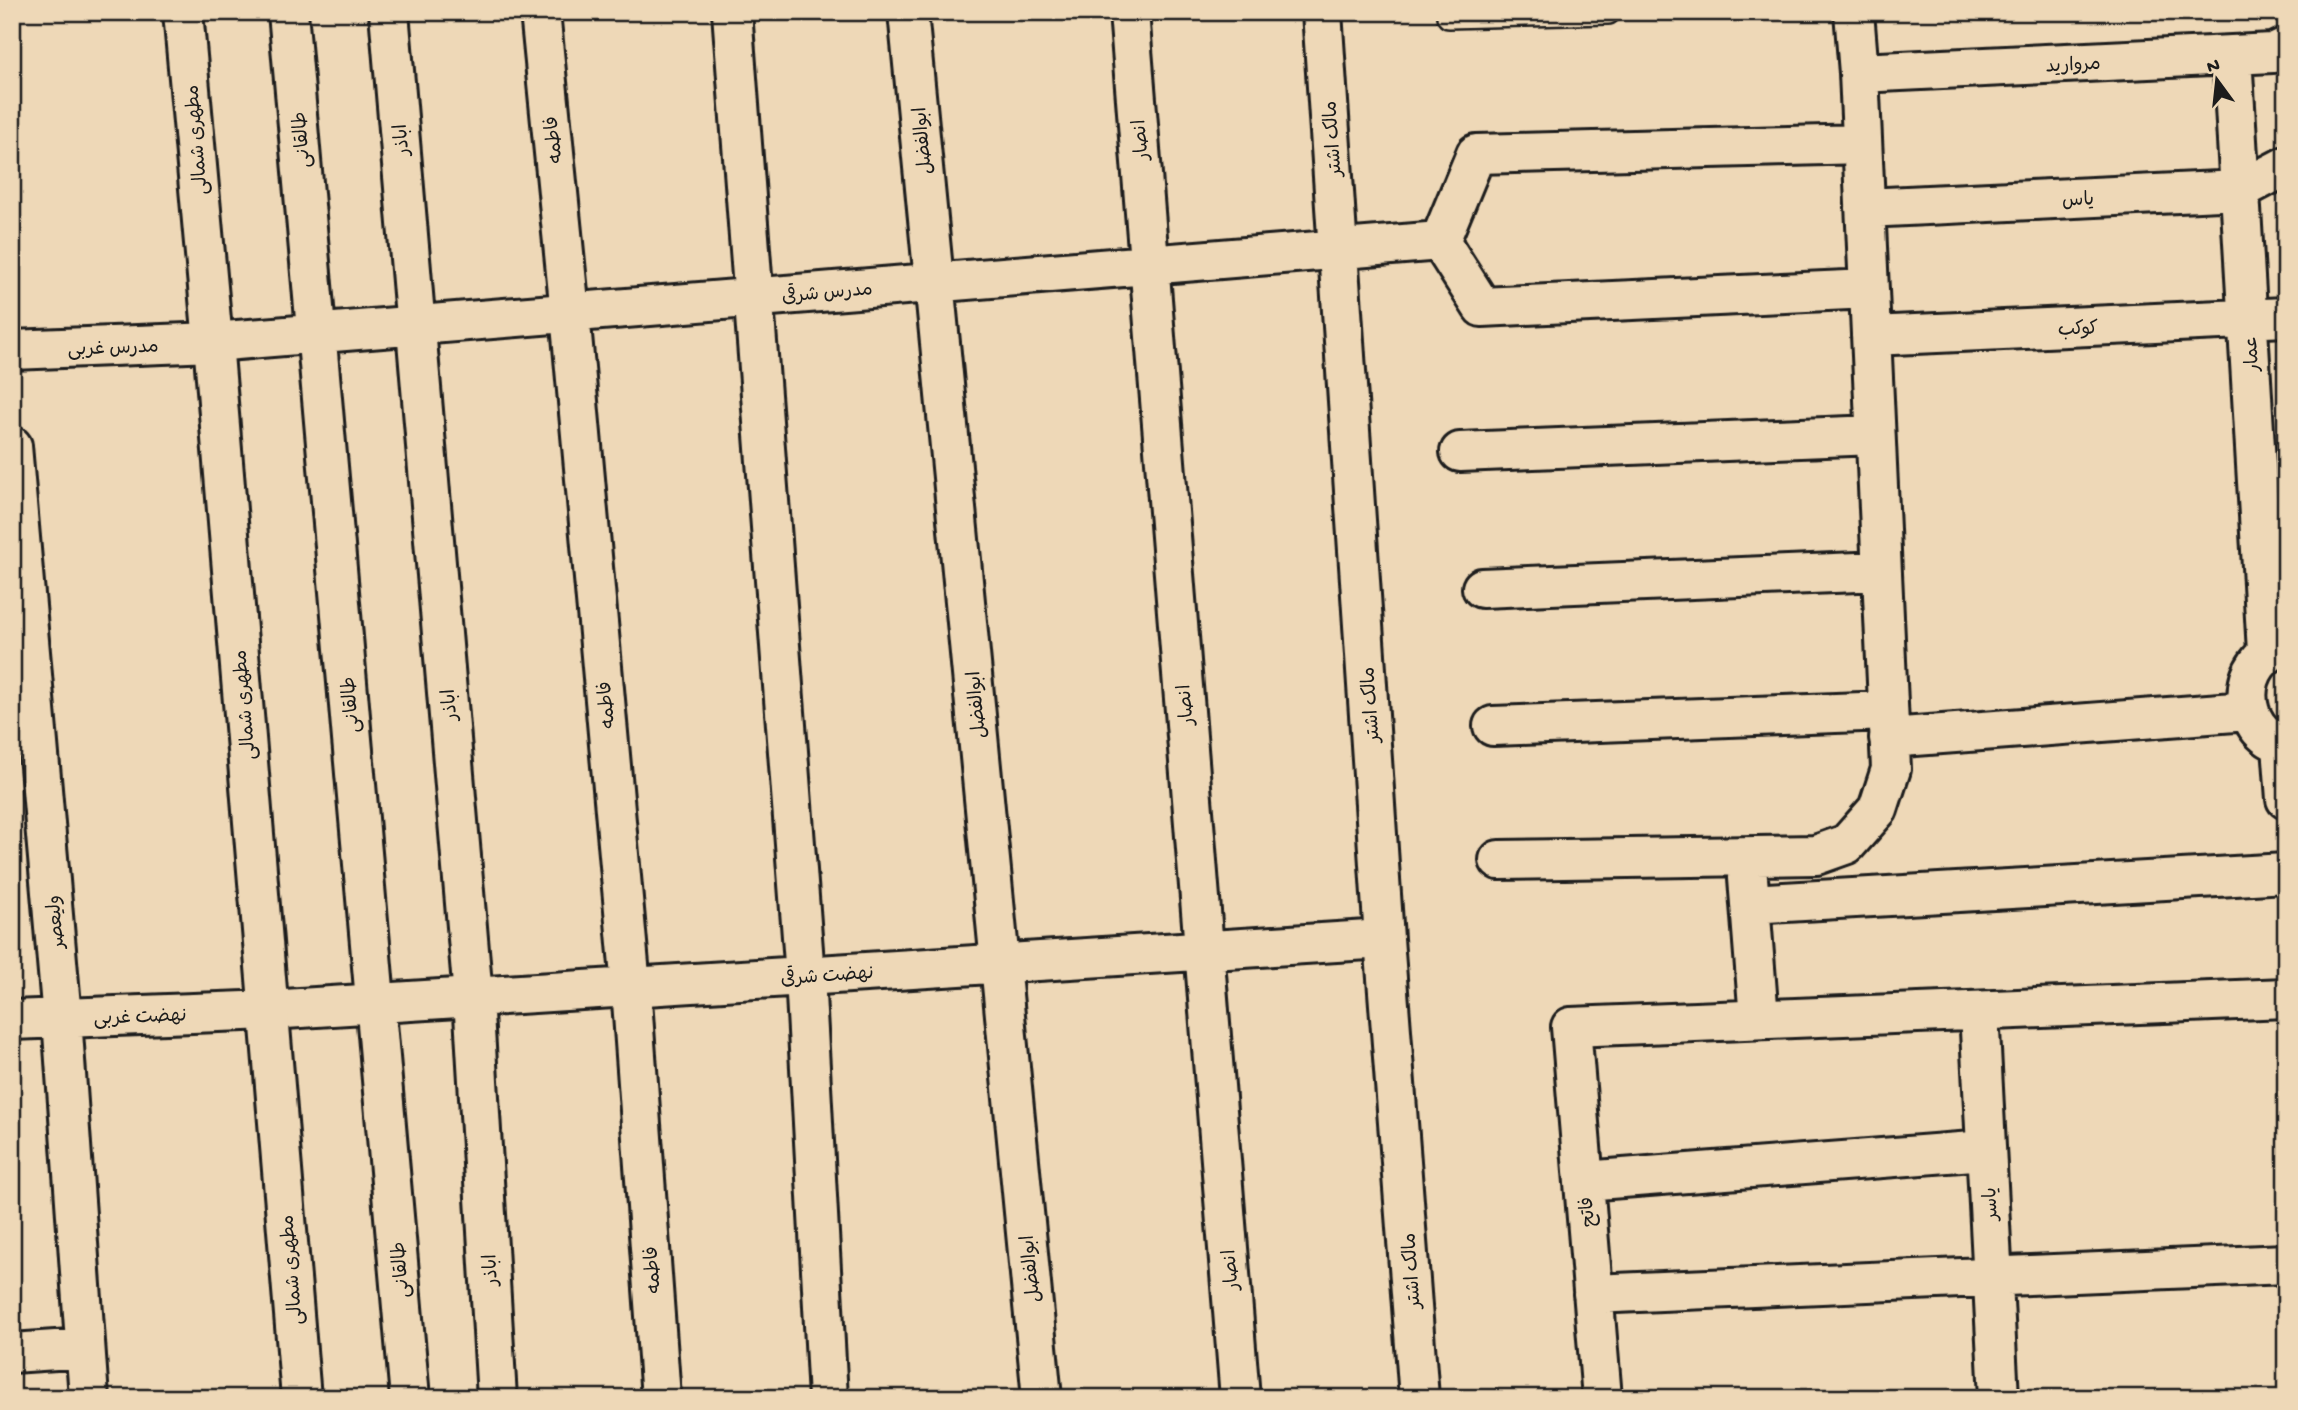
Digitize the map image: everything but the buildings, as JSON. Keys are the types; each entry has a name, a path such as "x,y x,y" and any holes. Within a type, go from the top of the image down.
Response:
{"street":[{"name":"مطهری شمالی","path":"183,12 301,1398"},
{"name":"طالقانی","path":"289,12 410,1398"},
{"name":"اباذر","path":"389,12 473,997 497,1398"},
{"name":"فاطمه","path":"540,12 631,987 661,1398"},
{"path":"732,12 805,976 828,1398"},
{"name":"ابوالفضل","path":"908,12 1042,1398"},
{"name":"انصار","path":"1129,12 1240,1398"},
{"name":"مالک اشتر","path":"1322,12 1384,939 1419,1398"},
{"path":"1499,860 1816,855 1847,844 1878,809 1891,769 1854,12"},
{"name":"مروارید","path":"1859,72 2273,53 2286,47"},
{"name":"عمار","path":"2232,55 2248,319 2271,467 2277,648"},
{"path":"1862,145 1476,154 1440,241 1482,307 1868,289"},
{"name":"یاس","path":"1865,208 2240,190 2286,166"},
{"name":"مدرس شرقی","path":"213,342 1440,241"},
{"name":"کوکب","path":"1871,336 2286,317"},
{"name":"مدرس غربی","path":"12,350 213,342"},
{"path":"1461,452 1875,435"},
{"name":"ولیعصر","path":"12,446 23,695 62,1018 89,1398"},
{"path":"1482,588 1881,571"},
{"path":"2277,648 2256,664 2246,695 2248,711 2256,726 2267,737 2284,745 2286,799"},
{"path":"1493,726 1889,725 2248,711"},
{"path":"1747,858 1759,1019 2286,998"},
{"path":"1750,904 2286,873"},
{"name":"نهضت شرقی","path":"269,1010 1384,939"},
{"name":"نهضت غربی","path":"12,1020 269,1010"},
{"name":"یاسر","path":"1979,1010 1999,1398"},
{"name":"فاتح","path":"1602,1398 1571,1027 1759,1019"},
{"path":"1584,1181 1986,1150"},
{"path":"1593,1294 2286,1264"},
{"path":"12,1353 85,1348"}],"lane":[{"path":"1449,16 1608,12"}]}
